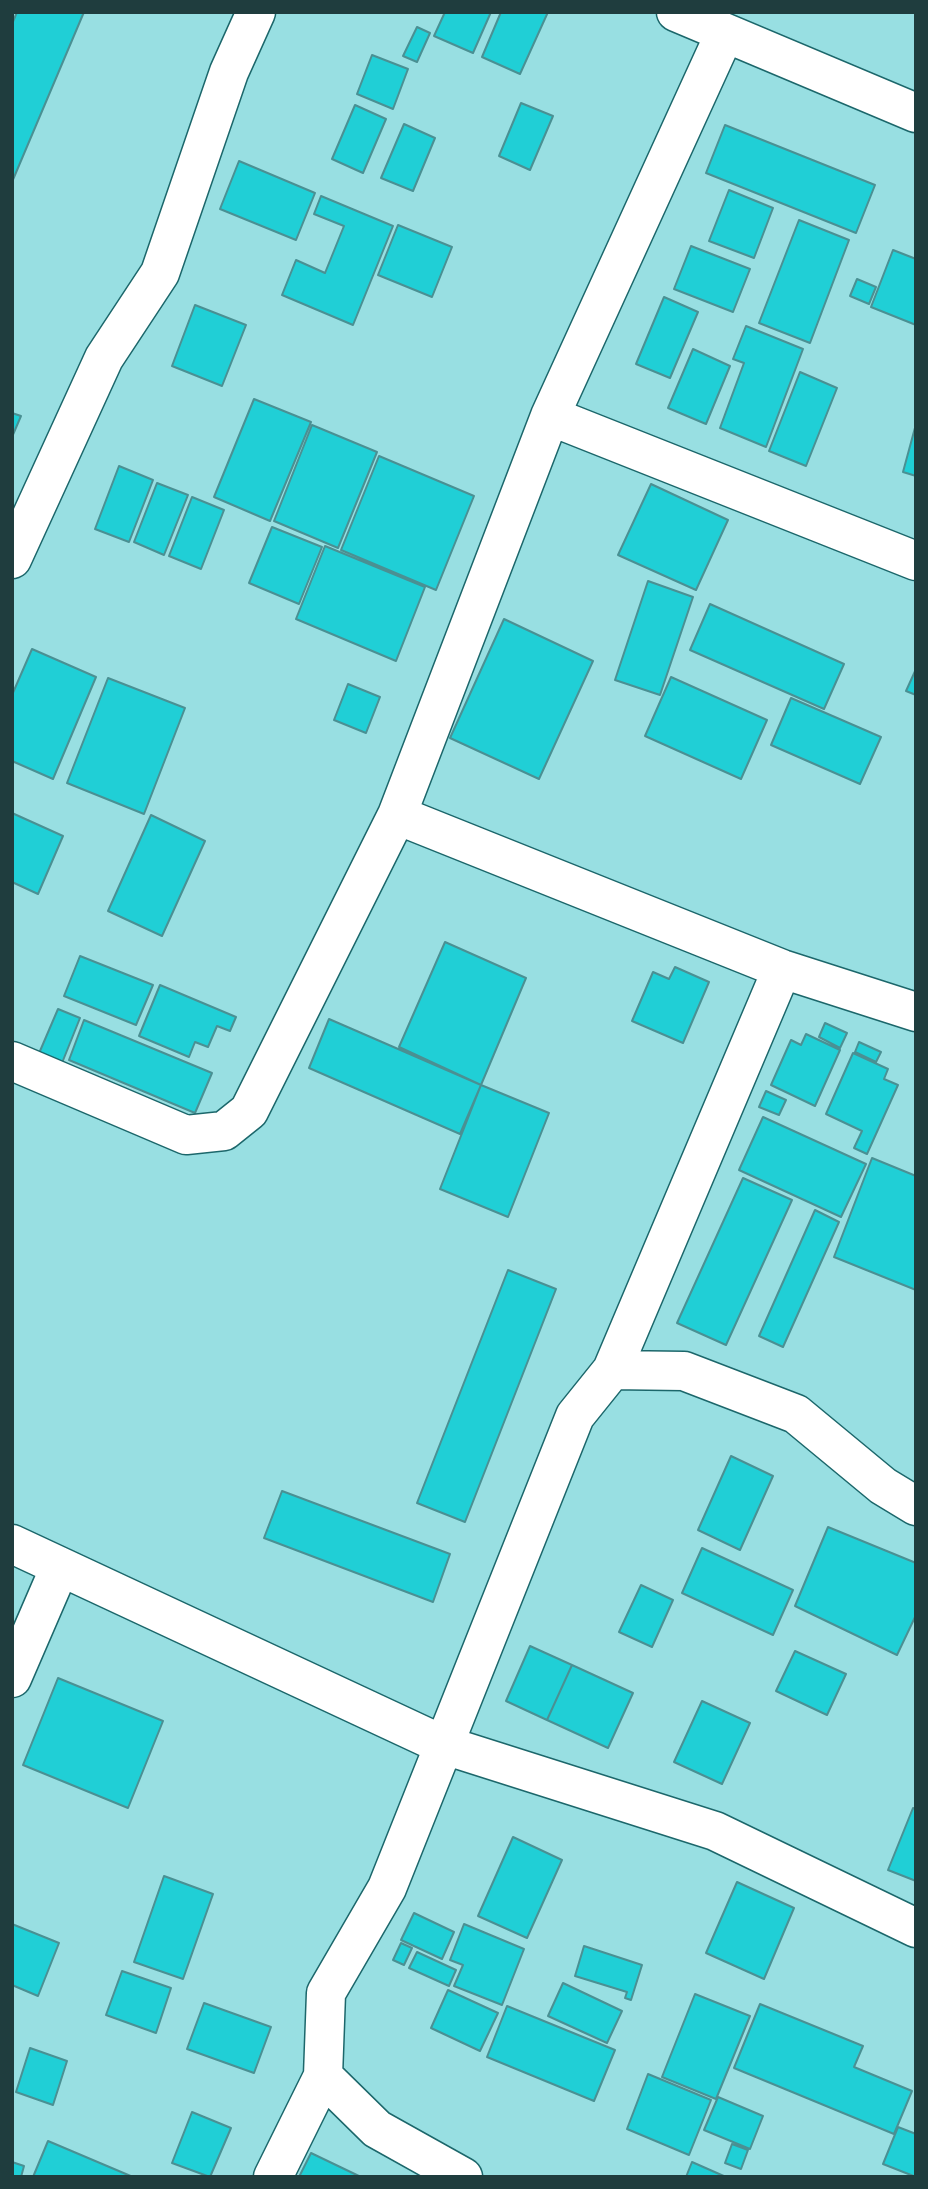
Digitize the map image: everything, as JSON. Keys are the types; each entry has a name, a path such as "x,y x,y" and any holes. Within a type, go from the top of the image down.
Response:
{"street":[{"path":"12,559 104,358 160,273 229,72 256,12"},
{"path":"676,12 916,113"},
{"path":"12,1061 186,1135 225,1131 249,1111 397,815 550,416 725,33"},
{"path":"550,416 916,561"},
{"path":"397,815 782,969 916,1012"},
{"path":"273,2177 323,2076 326,1993 387,1888 442,1744 575,1416 612,1370 782,969"},
{"path":"612,1370 684,1371 796,1415 883,1486 916,1506"},
{"path":"12,1544 442,1744 715,1830 916,1928"},
{"path":"12,1678 60,1567"},
{"path":"323,2076 377,2129 463,2177"}],"building":[{"path":"17,12 84,12 12,182 12,24"},
{"path":"445,12 491,12 473,53 434,36"},
{"path":"501,12 548,12 520,74 482,57"},
{"path":"417,27 430,33 417,62 403,56"},
{"path":"372,55 408,69 393,109 357,94"},
{"path":"521,103 553,116 530,170 499,156"},
{"path":"355,105 386,119 363,173 332,159"},
{"path":"404,124 435,138 413,191 381,178"},
{"path":"725,125 875,185 856,233 706,173"},
{"path":"239,161 315,193 296,240 220,209"},
{"path":"729,190 773,208 754,258 709,241"},
{"path":"321,196 393,226 353,325 282,295 296,260 325,273 344,226 314,214"},
{"path":"799,220 849,240 810,343 759,323"},
{"path":"398,225 452,247 432,297 378,275"},
{"path":"691,246 750,269 733,312 674,289"},
{"path":"893,250 916,259 916,325 871,307"},
{"path":"857,279 876,287 869,304 850,296"},
{"path":"664,297 698,312 670,378 636,364"},
{"path":"195,305 246,325 222,386 172,366"},
{"path":"746,326 803,349 766,447 720,428 744,363 733,359"},
{"path":"693,349 730,366 706,424 668,408"},
{"path":"800,372 837,388 806,466 769,451"},
{"path":"254,399 311,422 270,521 214,497"},
{"path":"12,413 21,416 12,437"},
{"path":"916,424 916,476 903,472"},
{"path":"312,425 377,452 338,548 274,521"},
{"path":"379,456 474,496 436,590 341,550"},
{"path":"119,466 153,480 129,542 95,529"},
{"path":"157,483 188,495 164,555 134,542"},
{"path":"651,484 728,520 696,590 618,555"},
{"path":"192,497 224,510 201,569 169,556"},
{"path":"272,527 322,547 299,604 249,583"},
{"path":"325,546 425,587 396,661 296,619"},
{"path":"648,581 693,597 660,695 615,680"},
{"path":"710,604 844,664 824,709 690,650"},
{"path":"504,619 593,661 539,779 450,738"},
{"path":"32,649 96,677 53,779 12,761 12,695"},
{"path":"916,669 916,695 906,691"},
{"path":"671,677 767,720 741,779 645,736"},
{"path":"108,678 185,708 144,814 67,783"},
{"path":"348,684 380,697 366,733 334,720"},
{"path":"791,698 881,737 860,784 771,745"},
{"path":"12,813 63,836 38,894 12,882"},
{"path":"151,815 205,841 162,936 108,911"},
{"path":"445,942 526,978 481,1085 399,1047"},
{"path":"80,956 153,985 136,1025 64,996"},
{"path":"675,967 709,982 683,1043 632,1021 653,972 669,979"},
{"path":"160,985 236,1017 230,1031 217,1026 208,1047 195,1042 189,1057 139,1036"},
{"path":"58,1009 80,1018 60,1068 37,1058"},
{"path":"329,1019 481,1085 460,1134 309,1068"},
{"path":"84,1020 212,1073 195,1113 69,1060"},
{"path":"825,1023 847,1033 840,1048 819,1037"},
{"path":"806,1034 840,1050 815,1106 771,1085 791,1040 801,1045"},
{"path":"859,1042 881,1052 876,1062 855,1052"},
{"path":"853,1053 888,1069 884,1079 898,1085 867,1154 854,1148 862,1131 826,1114"},
{"path":"481,1085 549,1113 508,1217 440,1189"},
{"path":"766,1091 786,1100 779,1115 759,1107"},
{"path":"763,1117 866,1164 841,1217 739,1170"},
{"path":"872,1158 916,1176 916,1290 834,1257"},
{"path":"743,1178 792,1200 726,1345 677,1323"},
{"path":"815,1210 839,1222 783,1347 759,1336"},
{"path":"508,1270 556,1289 465,1522 417,1503"},
{"path":"731,1456 773,1476 740,1550 698,1530"},
{"path":"282,1491 450,1554 433,1602 264,1538"},
{"path":"828,1527 916,1563 916,1615 897,1655 795,1606"},
{"path":"702,1548 793,1590 773,1635 682,1593"},
{"path":"641,1585 673,1600 652,1647 619,1632"},
{"path":"530,1646 572,1665 547,1720 506,1701"},
{"path":"795,1651 846,1674 827,1715 776,1691"},
{"path":"572,1665 633,1693 608,1748 547,1720"},
{"path":"58,1678 163,1721 128,1808 23,1765"},
{"path":"702,1701 750,1723 722,1784 674,1762"},
{"path":"913,1808 916,1809 916,1881 888,1870"},
{"path":"513,1837 562,1860 527,1938 478,1916"},
{"path":"164,1876 213,1894 183,1979 134,1962"},
{"path":"737,1882 794,1908 764,1979 706,1953"},
{"path":"414,1913 454,1932 442,1959 401,1940"},
{"path":"12,1924 59,1943 38,1996 12,1985"},
{"path":"464,1924 524,1949 502,2005 454,1986 463,1965 450,1960"},
{"path":"401,1943 412,1948 404,1965 393,1960"},
{"path":"584,1946 642,1965 631,2000 625,1998 627,1992 575,1976"},
{"path":"417,1952 456,1970 449,1986 409,1968"},
{"path":"122,1971 171,1988 156,2033 106,2015"},
{"path":"563,1983 622,2011 607,2043 548,2016"},
{"path":"448,1990 498,2013 480,2051 431,2028"},
{"path":"695,1994 750,2016 716,2099 662,2077"},
{"path":"204,2003 271,2027 254,2073 187,2049"},
{"path":"760,2004 863,2046 854,2067 912,2091 894,2134 734,2068"},
{"path":"507,2006 615,2050 594,2101 487,2057"},
{"path":"30,2048 67,2061 53,2105 16,2092"},
{"path":"648,2074 711,2100 689,2155 627,2129"},
{"path":"718,2097 763,2116 750,2149 704,2130"},
{"path":"192,2112 231,2128 210,2177 172,2163"},
{"path":"898,2127 916,2134 916,2177 883,2164"},
{"path":"48,2141 133,2177 33,2177"},
{"path":"732,2144 748,2150 741,2169 725,2163"},
{"path":"311,2153 361,2177 299,2177"},
{"path":"12,2162 24,2166 21,2177 12,2177"},
{"path":"692,2162 726,2177 686,2177"}]}
